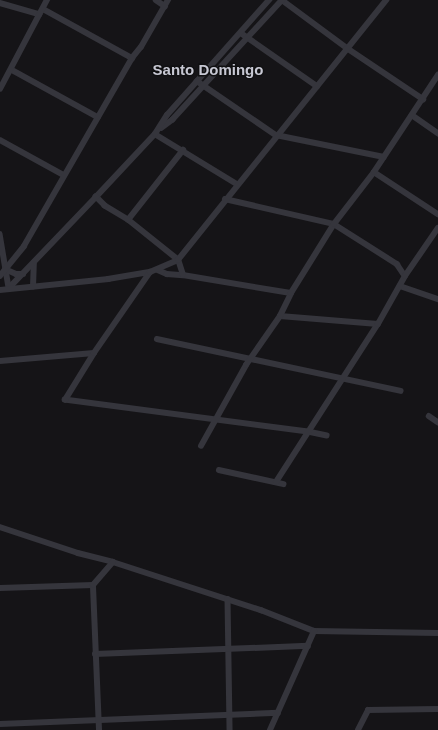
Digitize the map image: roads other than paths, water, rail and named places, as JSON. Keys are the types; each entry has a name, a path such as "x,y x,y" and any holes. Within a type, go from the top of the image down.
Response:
{"street":[{"path":"0,89 12,70 47,0"},
{"path":"156,0 165,6"},
{"path":"0,276 24,246 132,58 168,0"},
{"path":"157,132 167,115 270,0"},
{"path":"9,288 157,132 172,120 282,0 347,48 423,99"},
{"path":"0,290 150,272 158,270 178,260 276,135 386,0"},
{"path":"0,3 39,14"},
{"path":"43,9 132,58"},
{"path":"241,33 317,86"},
{"path":"12,70 98,117"},
{"path":"201,446 246,365 280,316 290,293 334,224 374,172 438,75"},
{"path":"197,81 276,135 384,157"},
{"path":"412,115 438,133"},
{"path":"157,132 237,184"},
{"path":"0,140 64,175"},
{"path":"128,220 183,150"},
{"path":"374,172 438,214"},
{"path":"96,197 105,206 128,220 178,260 183,275"},
{"path":"225,199 334,224 397,264 405,276"},
{"path":"276,482 378,324 405,276 438,228"},
{"path":"0,234 9,288"},
{"path":"33,287 34,263"},
{"path":"5,269 11,273 23,274"},
{"path":"158,270 168,274 183,275 290,293"},
{"path":"150,272 94,353 65,400 166,412 216,421 308,432 327,436"},
{"path":"400,286 438,299"},
{"path":"280,316 378,324"},
{"path":"156,339 401,390"},
{"path":"0,361 94,353"},
{"path":"429,416 438,422"},
{"path":"219,470 283,484"},
{"path":"0,526 78,553 113,562 262,610 314,631 438,633"},
{"path":"99,730 93,585 113,562"},
{"path":"0,588 93,585"},
{"path":"228,599 230,730"},
{"path":"270,730 314,631"},
{"path":"96,654 308,646"},
{"path":"358,730 368,710 438,709"},
{"path":"0,724 278,713"}],"district":[{"name":"Santo Domingo","path":"208,70"}]}
